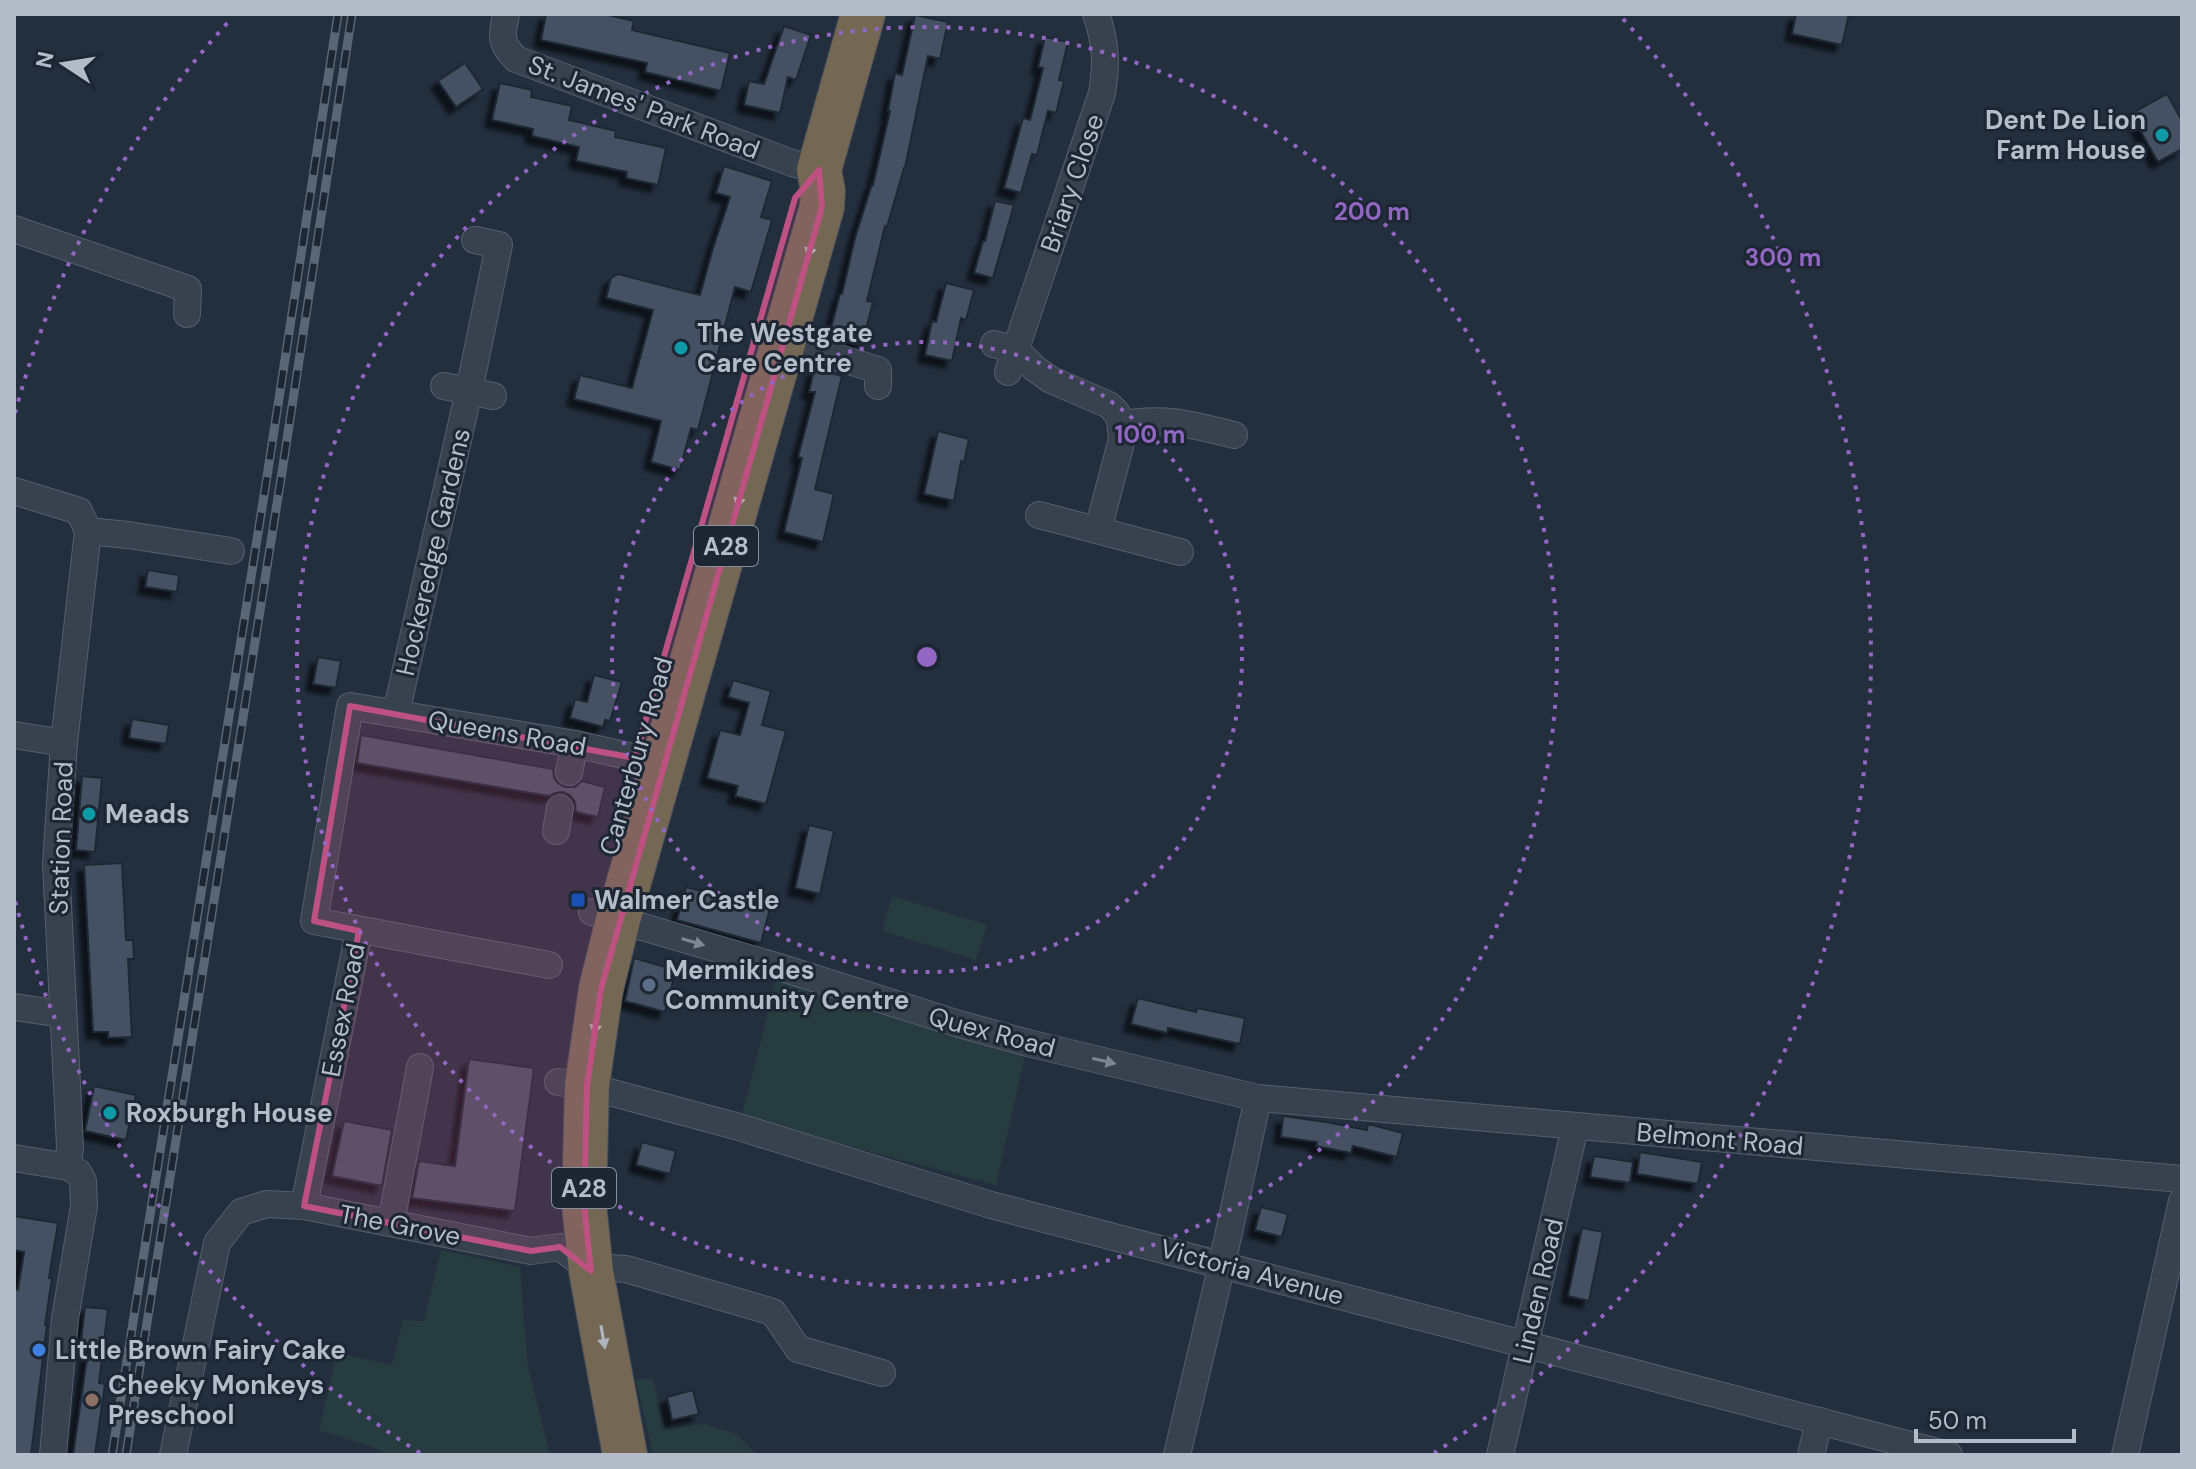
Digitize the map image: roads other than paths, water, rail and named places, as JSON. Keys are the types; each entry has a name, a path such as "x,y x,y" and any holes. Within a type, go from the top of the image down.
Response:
{"highway":[{"name":"Canterbury Road","path":"649,761 785,341 822,207 819,170 863,14"},
{"name":"Canterbury Road","path":"596,1455 579,1370 576,1259 584,1204 572,1084 601,989 605,916 649,761 795,198 819,170"},
{"name":"Canterbury Road","path":"576,1259 625,1455"}],"street":[{"name":"St. James' Park Road","path":"506,14 503,42 516,59 792,163 819,170"},
{"name":"Briary Close","path":"1096,14 1103,35 1106,63 1102,93 1006,355 1051,380 1109,405 1121,424"},
{"path":"14,229 188,289 187,314"},
{"name":"Hockeredge Gardens","path":"396,713 499,245 475,240"},
{"path":"785,341 878,370 878,386"},
{"path":"1098,530 1122,439 1121,424 1169,420 1234,435"},
{"path":"14,491 83,521 128,535 231,551"},
{"path":"1039,515 1180,552"},
{"name":"Station Road","path":"53,1455 65,1319 84,1206 70,1146 56,864 83,521"},
{"name":"Queens Road","path":"350,706 575,744 649,761"},
{"name":"Essex Road","path":"304,1206 359,931 314,921 350,706"},
{"path":"14,735 64,743"},
{"path":"569,772 575,744"},
{"name":"Quex Road","path":"605,916 959,1024 1258,1098"},
{"path":"359,931 549,965"},
{"path":"14,1007 62,1014"},
{"path":"391,1223 420,1067"},
{"name":"Victoria Avenue","path":"572,1084 739,1127 991,1205 1949,1455"},
{"path":"1177,1455 1258,1098"},
{"name":"Belmont Road","path":"1258,1098 2182,1179"},
{"name":"Linden Road","path":"1500,1455 1575,1127"},
{"path":"14,1158 76,1174"},
{"path":"2125,1455 2182,1201"},
{"name":"The Grove","path":"173,1455 217,1243 241,1212 267,1204 304,1206 626,1269 773,1312 798,1349 882,1373"},
{"path":"1811,1455 1819,1421"}],"railway":[{"path":"112,1455 338,14"},
{"path":"126,1455 352,14"}],"place":[{"name":"Dent De Lion Farm House","path":"2162,135"},
{"name":"The Westgate Care Centre","path":"681,348"},
{"name":"Meads","path":"89,814"},
{"name":"Walmer Castle","path":"578,900"},
{"name":"Mermikides Community Centre","path":"649,985"},
{"name":"Roxburgh House","path":"110,1113"},
{"name":"Little Brown Fairy Cake","path":"39,1350"},
{"name":"Cheeky Monkeys Preschool","path":"92,1400"}]}
